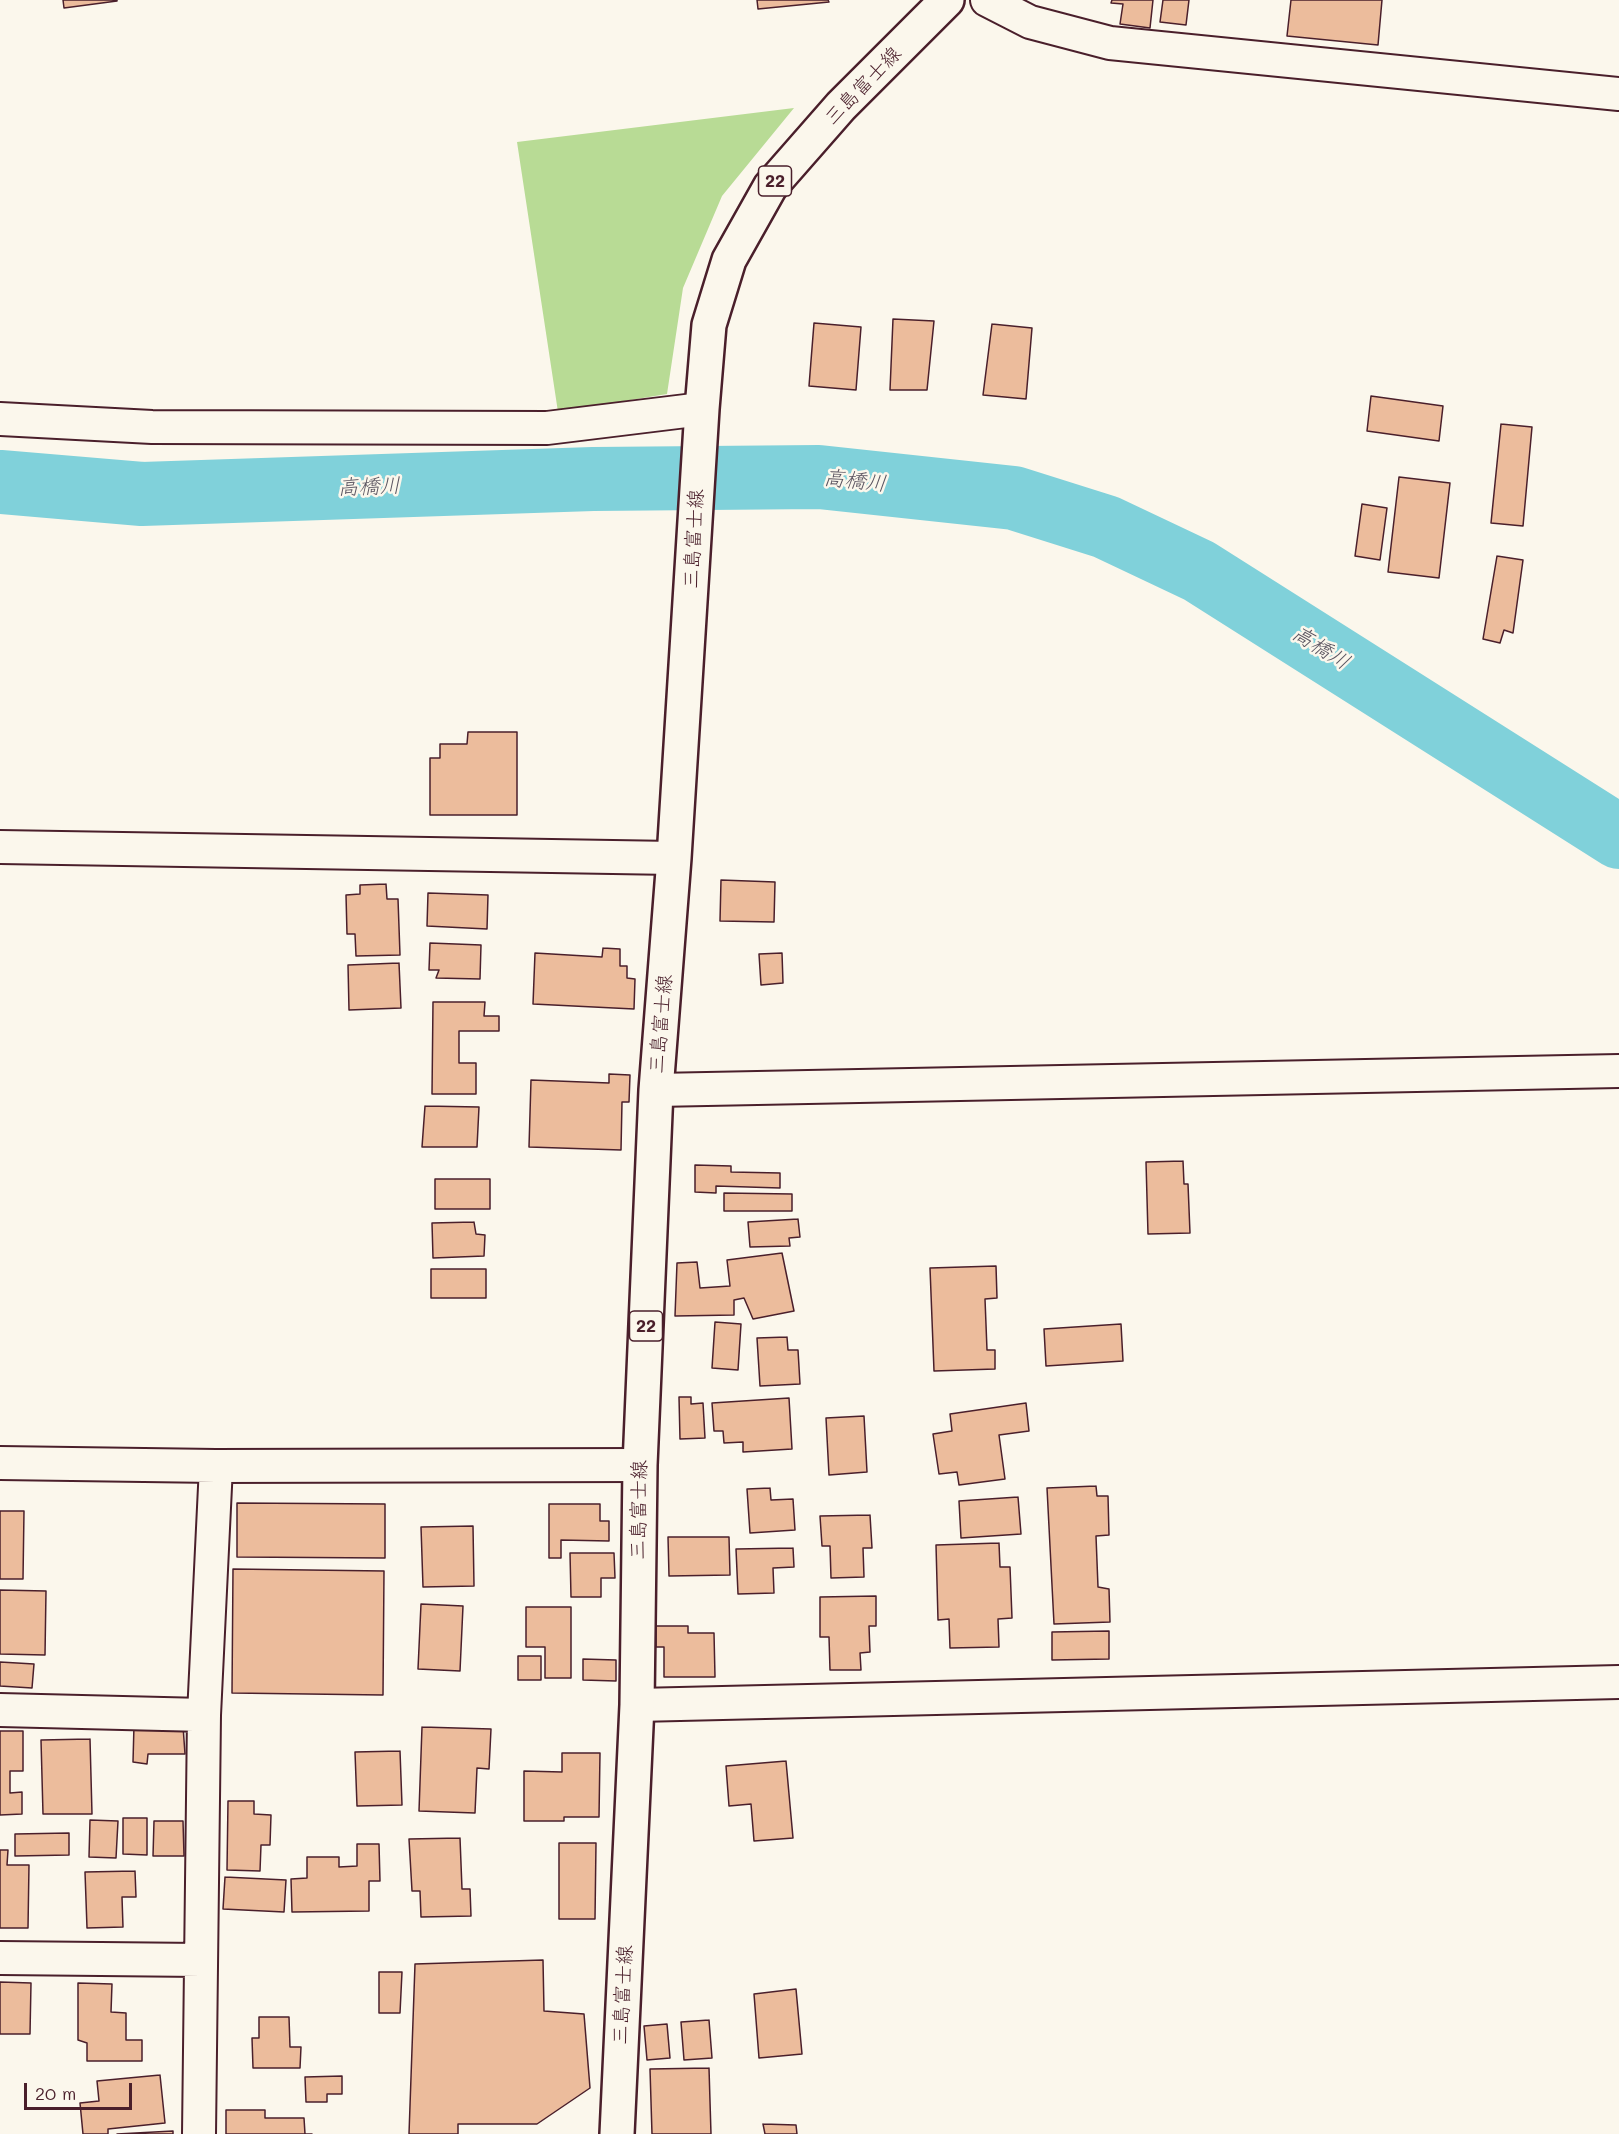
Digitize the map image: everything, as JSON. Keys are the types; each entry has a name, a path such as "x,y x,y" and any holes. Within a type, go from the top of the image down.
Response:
{"main road":[{"name":"三島富士線","path":"617,2134 637,1704 640,1465 656,1090 674,858 709,325 729,260 770,187 841,106 948,0"}],"street":[{"path":"987,0 1030,22 1110,43 1619,94"},
{"path":"0,419 152,427 547,428 702,412"},
{"path":"0,847 674,858"},
{"path":"656,1090 1619,1071"},
{"path":"0,1462 216,1466 640,1465"},
{"path":"199,2134 204,1715 216,1466"},
{"path":"637,1704 1619,1682"},
{"path":"0,1710 204,1715"},
{"path":"0,1958 201,1960"}],"green space":[{"path":"794,108 722,196 683,288 667,394 558,412 517,142"}],"building":[{"path":"63,0 117,0 117,1 64,8"},
{"path":"757,0 828,0 829,2 758,9"},
{"path":"1112,0 1153,0 1150,28 1120,24 1123,4 1111,3"},
{"path":"1163,0 1189,0 1186,25 1160,22"},
{"path":"1291,0 1382,0 1378,45 1287,36"},
{"path":"893,319 934,321 927,390 890,390"},
{"path":"814,323 861,327 856,390 809,386"},
{"path":"992,324 1032,328 1026,399 983,395"},
{"path":"1371,396 1443,406 1439,441 1367,431"},
{"path":"1501,424 1532,427 1523,526 1491,523"},
{"path":"1399,477 1450,483 1439,578 1388,572"},
{"path":"1362,504 1387,508 1380,560 1355,556"},
{"path":"1497,556 1523,560 1513,633 1504,630 1500,643 1483,639"},
{"path":"468,732 517,732 517,815 430,815 430,758 440,758 440,744 467,744"},
{"path":"721,880 775,882 774,922 720,921"},
{"path":"386,884 387,899 398,899 400,955 356,956 355,934 347,934 346,895 360,894 360,885"},
{"path":"428,893 488,895 487,929 427,926"},
{"path":"430,943 481,945 480,979 436,978 439,970 429,970"},
{"path":"603,948 620,949 620,966 627,966 627,978 635,979 634,1009 533,1004 535,953 602,957"},
{"path":"782,953 783,983 761,985 759,954"},
{"path":"399,963 401,1008 349,1010 348,965"},
{"path":"433,1002 485,1002 484,1016 499,1016 499,1031 459,1031 459,1063 476,1063 476,1094 432,1094"},
{"path":"609,1074 630,1075 629,1102 622,1102 621,1150 529,1147 531,1080 609,1083"},
{"path":"425,1106 479,1107 477,1147 422,1147"},
{"path":"1183,1161 1184,1184 1188,1184 1190,1233 1148,1234 1146,1162"},
{"path":"695,1165 731,1166 731,1172 780,1173 780,1188 716,1186 716,1193 695,1192"},
{"path":"435,1179 490,1179 490,1209 435,1209"},
{"path":"724,1193 792,1194 792,1211 724,1211"},
{"path":"798,1219 800,1237 789,1238 790,1246 750,1247 748,1222"},
{"path":"474,1222 476,1234 485,1235 484,1256 433,1258 432,1223"},
{"path":"782,1253 794,1311 753,1319 744,1298 734,1300 734,1315 675,1316 677,1263 697,1262 700,1288 730,1286 727,1260"},
{"path":"996,1266 997,1298 985,1299 987,1350 995,1350 995,1369 934,1371 930,1268"},
{"path":"431,1269 486,1269 486,1298 431,1298"},
{"path":"715,1322 741,1324 738,1370 712,1368"},
{"path":"1121,1324 1123,1361 1046,1366 1044,1329"},
{"path":"787,1337 788,1350 798,1350 800,1384 760,1386 757,1338"},
{"path":"679,1397 691,1397 691,1404 703,1403 705,1438 680,1439"},
{"path":"789,1398 792,1449 743,1452 743,1442 724,1443 723,1431 714,1431 712,1403"},
{"path":"1026,1403 1029,1431 999,1435 1005,1479 959,1485 957,1472 939,1474 933,1434 952,1431 950,1414"},
{"path":"864,1416 867,1472 829,1475 826,1418"},
{"path":"1096,1486 1097,1496 1108,1496 1109,1535 1096,1536 1098,1587 1109,1589 1110,1622 1054,1624 1047,1488"},
{"path":"770,1488 771,1500 793,1499 795,1530 750,1533 747,1489"},
{"path":"1018,1497 1021,1534 961,1538 959,1501"},
{"path":"237,1503 385,1504 385,1558 237,1557"},
{"path":"549,1504 600,1504 600,1521 609,1521 609,1541 561,1540 561,1558 549,1558"},
{"path":"0,1511 24,1511 23,1579 0,1579"},
{"path":"870,1515 872,1548 863,1548 864,1577 831,1578 830,1546 822,1546 820,1516"},
{"path":"473,1526 474,1586 423,1587 421,1527"},
{"path":"668,1537 729,1537 730,1575 669,1576"},
{"path":"999,1543 1000,1567 1010,1567 1012,1618 998,1619 999,1647 950,1648 949,1619 938,1620 936,1545"},
{"path":"793,1548 794,1567 773,1568 774,1593 738,1594 736,1549"},
{"path":"570,1553 614,1553 615,1578 601,1578 601,1597 571,1597"},
{"path":"233,1569 384,1571 383,1695 232,1693"},
{"path":"0,1590 46,1591 45,1655 0,1654"},
{"path":"876,1596 876,1626 869,1626 870,1652 860,1653 861,1670 830,1670 829,1637 820,1637 820,1597"},
{"path":"421,1604 463,1606 460,1671 418,1669"},
{"path":"526,1607 571,1607 571,1678 545,1678 545,1647 526,1647"},
{"path":"656,1626 688,1626 688,1633 714,1633 715,1677 664,1677 664,1647 656,1647"},
{"path":"1109,1631 1109,1659 1052,1660 1052,1632"},
{"path":"518,1656 541,1656 541,1680 518,1680"},
{"path":"583,1659 616,1660 616,1681 583,1680"},
{"path":"0,1662 34,1664 32,1688 0,1686"},
{"path":"134,1725 183,1726 185,1754 148,1754 147,1764 133,1762"},
{"path":"422,1727 491,1729 489,1769 477,1768 475,1813 419,1811"},
{"path":"0,1731 23,1731 23,1771 10,1771 10,1793 22,1792 22,1814 0,1815"},
{"path":"90,1739 92,1814 43,1814 41,1740"},
{"path":"400,1751 402,1805 357,1806 355,1752"},
{"path":"562,1753 600,1753 599,1817 564,1817 564,1821 524,1821 524,1771 562,1772"},
{"path":"786,1761 793,1838 754,1841 751,1804 729,1806 726,1766"},
{"path":"228,1801 254,1801 254,1814 271,1815 270,1845 261,1845 260,1871 227,1870"},
{"path":"123,1818 147,1818 147,1855 123,1854"},
{"path":"90,1820 118,1821 116,1858 89,1857"},
{"path":"154,1821 183,1821 184,1856 153,1856"},
{"path":"69,1833 69,1855 15,1856 15,1834"},
{"path":"460,1838 462,1889 470,1889 471,1916 421,1917 420,1891 412,1891 409,1839"},
{"path":"559,1843 596,1843 595,1919 559,1919"},
{"path":"357,1844 379,1844 380,1881 369,1881 369,1911 292,1912 291,1879 307,1878 307,1857 339,1857 339,1867 357,1866"},
{"path":"0,1850 8,1850 7,1865 29,1865 28,1928 0,1928"},
{"path":"135,1871 136,1897 122,1897 123,1927 87,1928 85,1872"},
{"path":"225,1877 286,1880 284,1912 223,1909"},
{"path":"543,1960 544,2011 584,2014 590,2088 537,2124 458,2124 458,2134 409,2134 415,1964"},
{"path":"379,1972 402,1972 400,2013 379,2013"},
{"path":"0,1982 31,1983 30,2034 0,2034"},
{"path":"78,1983 112,1984 111,2012 126,2013 126,2040 142,2040 142,2061 87,2061 87,2043 78,2040"},
{"path":"796,1989 802,2054 759,2058 754,1994"},
{"path":"259,2017 289,2017 290,2047 301,2047 300,2068 253,2068 252,2038 259,2038"},
{"path":"709,2020 712,2058 684,2060 681,2022"},
{"path":"667,2024 670,2058 647,2060 644,2026"},
{"path":"709,2068 711,2134 652,2134 650,2069"},
{"path":"160,2075 165,2123 108,2129 108,2134 83,2134 80,2103 99,2101 97,2081"},
{"path":"342,2076 342,2094 327,2094 327,2102 306,2102 305,2077"},
{"path":"226,2110 265,2110 265,2118 304,2118 305,2134 226,2134"},
{"path":"763,2124 796,2125 797,2134 765,2134"},
{"path":"173,2131 173,2134 117,2134"}],"waterway":[{"name":"高橋川","path":"0,482 142,494 593,479 819,477 1014,498 1106,527 1199,571 1619,837"}]}
